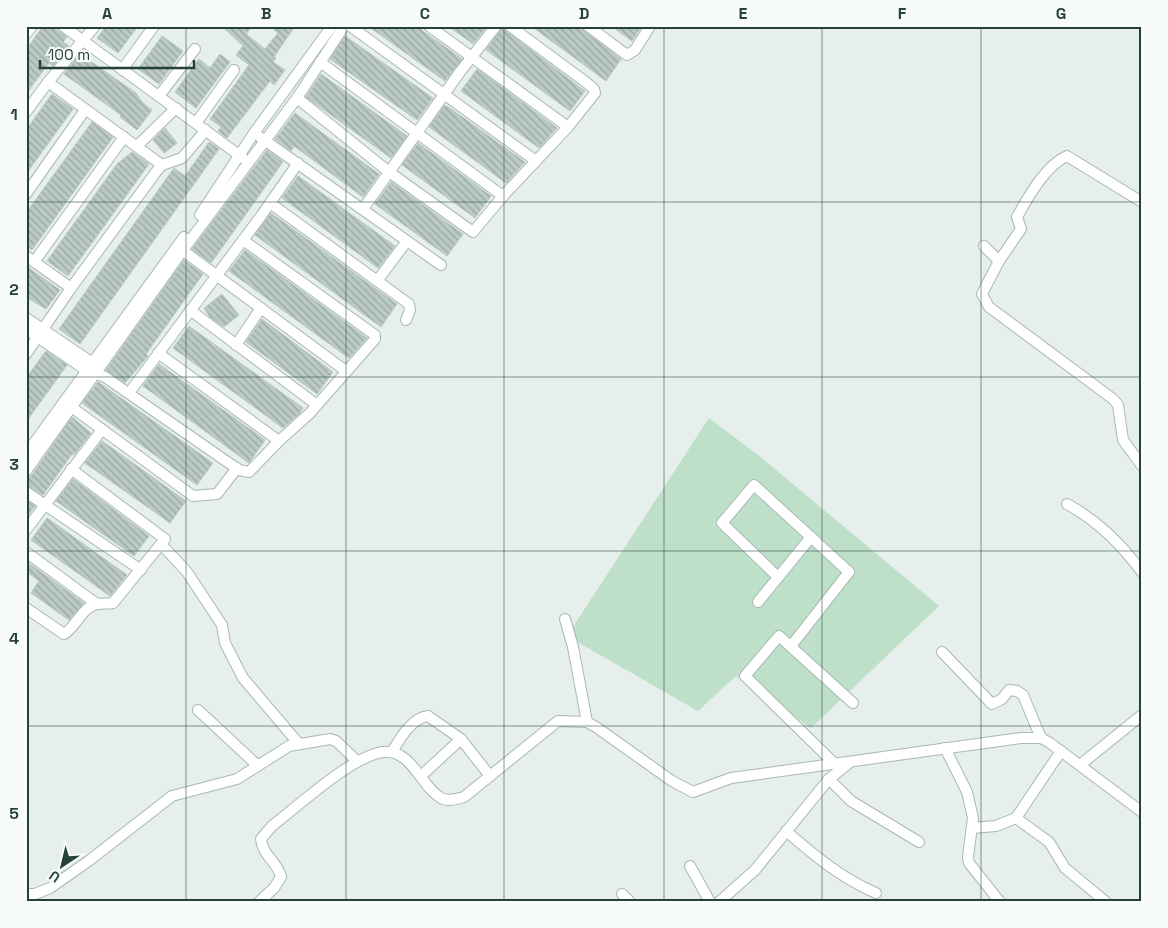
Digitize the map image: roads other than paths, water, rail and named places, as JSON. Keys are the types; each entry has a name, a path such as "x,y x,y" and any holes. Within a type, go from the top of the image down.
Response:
{"street":[{"path":"26,34 32,26"},
{"path":"63,26 249,161"},
{"path":"26,112 48,82 95,26"},
{"path":"122,70 154,26"},
{"path":"26,454 93,369 180,248 254,133 332,26"},
{"path":"180,248 297,98 344,26"},
{"path":"350,26 536,161"},
{"path":"429,26 568,127"},
{"path":"362,209 496,26"},
{"path":"588,26 627,55 636,50 650,26"},
{"path":"297,98 389,172 473,232 503,196 568,127 595,93 594,89 517,28"},
{"path":"159,96 194,49"},
{"path":"320,62 503,196"},
{"path":"196,123 234,70"},
{"path":"48,82 162,165"},
{"path":"136,146 176,108"},
{"path":"26,194 86,110"},
{"path":"26,354 71,288 162,165 182,158 206,130"},
{"path":"254,133 441,264"},
{"path":"71,288 30,259 124,137"},
{"path":"1142,202 1079,162 1067,156 1060,160 1050,166 1021,210 1017,217 1022,229 998,260 982,294 984,301 1113,399 1118,406 1124,440 1142,466"},
{"path":"128,393 243,240 298,163"},
{"path":"270,203 409,304 410,310 406,320"},
{"path":"26,329 40,334 93,369 242,472 249,472 317,405 371,345 375,335 243,240"},
{"path":"377,281 407,240"},
{"path":"984,246 998,260"},
{"path":"180,248 346,371"},
{"path":"236,345 261,308"},
{"path":"190,310 317,405"},
{"path":"26,318 40,334"},
{"path":"158,353 279,441"},
{"path":"26,471 93,369"},
{"path":"70,406 101,431 193,496 217,494 237,468"},
{"path":"26,530 101,431"},
{"path":"26,608 64,634 69,631 87,610 97,604 113,603 162,544 164,537 71,469"},
{"path":"778,576 722,523 754,485 849,572 791,646"},
{"path":"26,492 141,570"},
{"path":"1067,504 1089,516 1107,531 1142,572"},
{"path":"758,602 810,537"},
{"path":"162,544 187,572 222,625 225,643 243,678 299,744"},
{"path":"26,552 97,604"},
{"path":"565,618 573,647 587,722"},
{"path":"835,764 745,676 779,636 853,703"},
{"path":"942,652 992,704 1002,699 1009,690 1023,694 1041,738"},
{"path":"198,710 258,766"},
{"path":"1080,765 1142,714"},
{"path":"392,752 400,739 420,717 428,716 461,739 490,776"},
{"path":"258,902 274,888 281,877 280,870 262,847 262,839 272,826 357,761 381,752 392,752 403,756 441,798 452,800 464,797 558,721 587,722 672,781 694,792 731,778 1021,738 1041,738 1142,812"},
{"path":"26,894 35,894 50,888 90,860 172,796 237,779 289,746 330,739 336,741 357,761"},
{"path":"421,776 461,739"},
{"path":"945,748 967,792 973,818 968,857 969,863 1000,902"},
{"path":"972,828 996,826 1016,818 1061,751"},
{"path":"719,902 755,870 829,779 850,762"},
{"path":"829,779 852,801 919,842"},
{"path":"1016,818 1049,842 1065,868 1106,902"},
{"path":"786,831 823,863 852,882 876,892"},
{"path":"690,866 710,902"}]}
